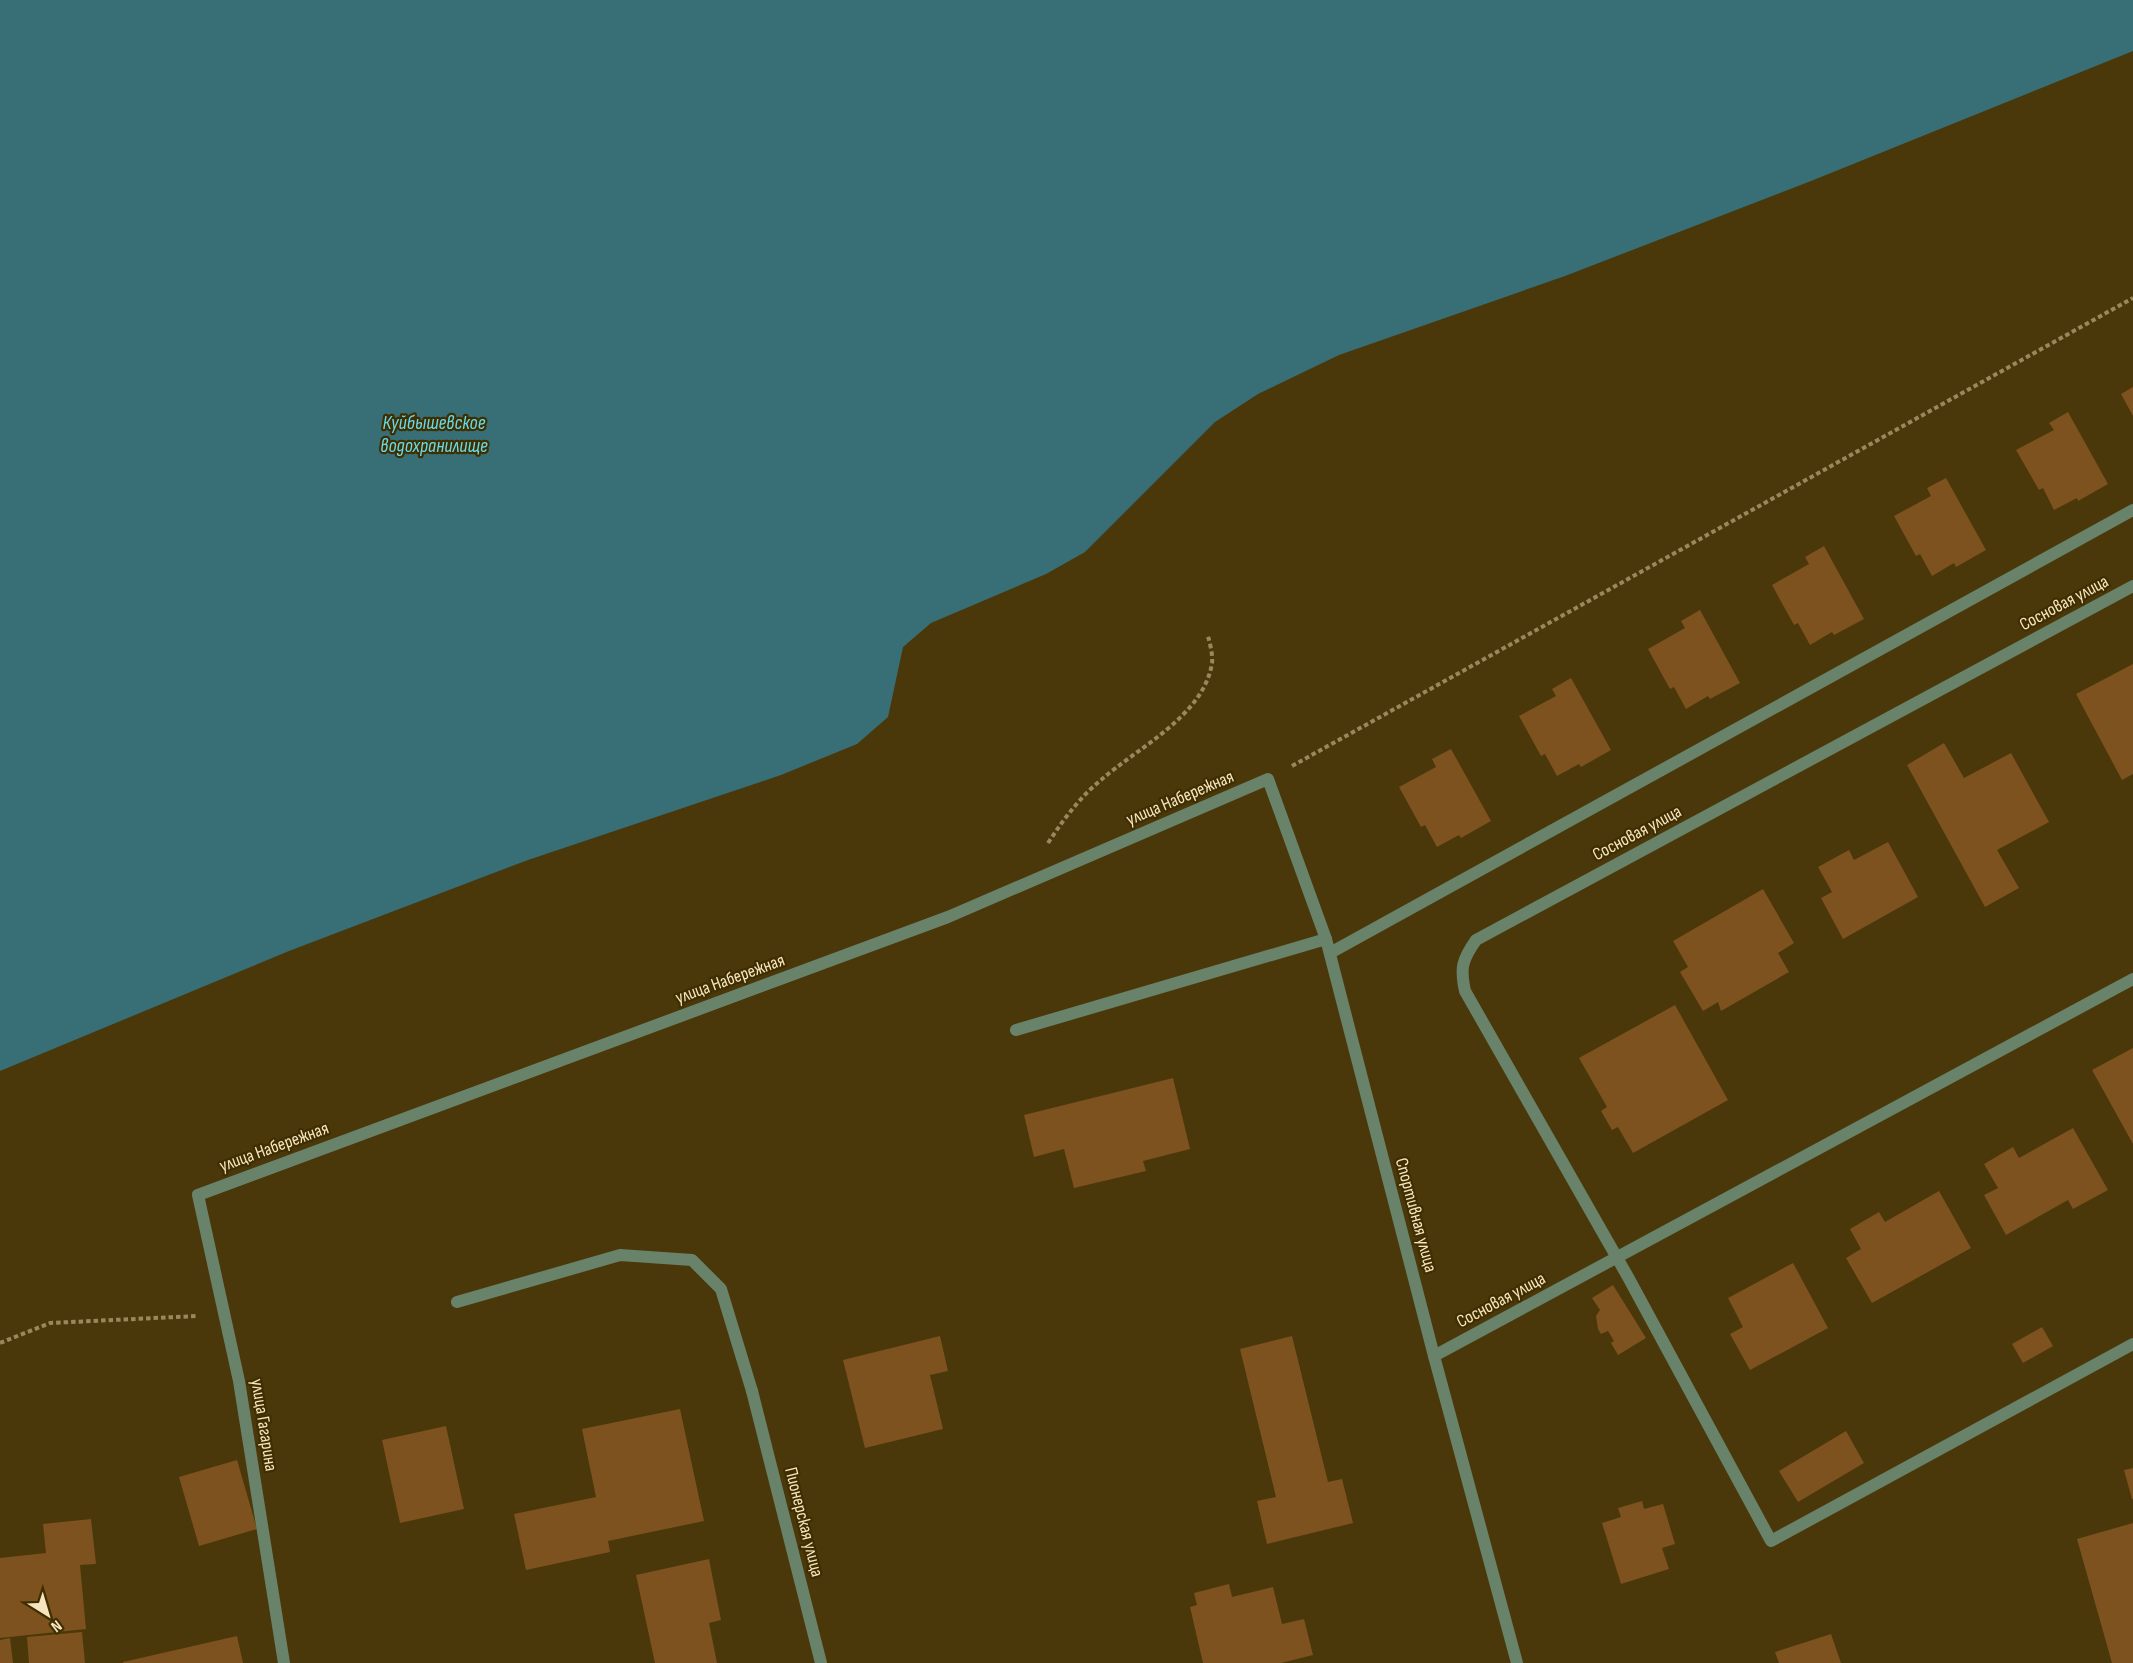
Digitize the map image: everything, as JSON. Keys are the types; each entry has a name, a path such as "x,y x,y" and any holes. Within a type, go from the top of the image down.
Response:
{"street":[{"path":"1330,953 2133,510"},
{"name":"Сосновая улица","path":"2133,586 1476,940 1464,957 1461,975 1465,991 1628,1277 1771,1541 2133,1344"},
{"name":"улица Набережная","path":"198,1195 925,926 1268,779"},
{"name":"Спортивная улица","path":"1268,779 1330,953 1434,1356 1518,1663"},
{"path":"1016,1030 1326,939"},
{"name":"Сосновая улица","path":"1434,1356 2133,978"},
{"name":"улица Гагарина","path":"198,1195 239,1381 284,1663"},
{"name":"Пионерская улица","path":"457,1302 620,1255 692,1260 721,1289 752,1391 821,1663"}],"path":[{"path":"1268,779 2133,298"},
{"path":"1030,882 1048,843 1073,806 1102,779 1172,725 1202,692 1213,662 1208,636"},
{"path":"0,1343 50,1323 224,1315"}],"water":[{"name":"Куйбышевское водохранилище","path":"0,0 2133,0 2133,51 1811,181 1565,276 1339,355 1258,394 1215,422 1085,552 1046,574 931,623 903,647 888,717 857,744 781,775 528,860 289,951 0,1071"}],"building":[{"path":"2133,387 2133,416 2121,394"},
{"path":"2068,412 2108,484 2078,501 2077,498 2054,510 2043,488 2039,490 2016,450 2054,430 2049,423"},
{"path":"1946,478 1986,550 1956,567 1954,563 1932,576 1920,554 1916,556 1894,516 1931,496 1927,488"},
{"path":"1824,546 1864,619 1834,635 1832,632 1810,645 1798,623 1794,625 1772,585 1809,564 1805,557"},
{"path":"1700,610 1740,683 1710,699 1708,696 1686,709 1674,687 1670,689 1648,649 1685,628 1681,621"},
{"path":"2133,664 2133,774 2122,780 2076,694"},
{"path":"1571,678 1611,750 1581,767 1579,764 1557,776 1545,754 1541,756 1519,716 1556,696 1552,689"},
{"path":"1944,743 1964,778 2011,753 2049,822 1997,850 2019,888 1985,907 1907,765"},
{"path":"1451,749 1491,821 1461,838 1459,835 1437,847 1425,825 1421,827 1399,787 1436,767 1432,759"},
{"path":"1888,842 1918,897 1843,939 1821,898 1832,892 1818,867 1849,850 1854,860"},
{"path":"1763,889 1794,943 1778,953 1789,972 1721,1011 1718,1002 1703,1011 1680,972 1688,967 1673,941"},
{"path":"1675,1005 1728,1100 1633,1153 1618,1127 1612,1130 1601,1111 1607,1107 1579,1058"},
{"path":"2133,1048 2133,1144 2092,1070"},
{"path":"1173,1078 1190,1149 1143,1161 1146,1171 1074,1188 1064,1149 1034,1157 1024,1115"},
{"path":"2073,1128 2108,1190 2073,1209 2068,1200 2006,1235 1984,1195 1998,1188 1984,1164 2013,1147 2019,1158"},
{"path":"1939,1191 1971,1248 1872,1303 1846,1258 1861,1249 1850,1229 1879,1212 1885,1222"},
{"path":"1793,1263 1828,1328 1750,1370 1730,1334 1743,1327 1728,1298"},
{"path":"1613,1285 1646,1338 1618,1355 1611,1343 1614,1341 1608,1331 1601,1334 1598,1329 1596,1316 1600,1310 1592,1298"},
{"path":"2042,1327 2053,1346 2023,1363 2012,1344"},
{"path":"940,1336 948,1371 930,1375 943,1429 865,1448 843,1360"},
{"path":"1292,1336 1328,1482 1342,1479 1353,1523 1267,1544 1257,1501 1276,1497 1240,1349"},
{"path":"680,1409 704,1521 608,1541 610,1552 526,1570 514,1514 596,1497 582,1429"},
{"path":"446,1426 464,1509 400,1523 382,1440"},
{"path":"1846,1431 1864,1463 1798,1502 1779,1471"},
{"path":"237,1460 257,1529 199,1546 179,1477"},
{"path":"2133,1468 2133,1499 2132,1499 2124,1470"},
{"path":"1642,1501 1644,1509 1663,1504 1675,1544 1662,1548 1669,1569 1621,1584 1602,1523 1621,1517 1618,1508"},
{"path":"91,1519 96,1564 80,1565 86,1629 0,1638 0,1558 46,1553 43,1524"},
{"path":"2133,1523 2133,1663 2112,1663 2077,1539"},
{"path":"709,1559 721,1620 709,1623 717,1663 655,1663 636,1575"},
{"path":"1229,1584 1232,1597 1273,1587 1282,1624 1304,1619 1313,1655 1281,1663 1203,1663 1190,1607 1197,1605 1194,1593"},
{"path":"82,1632 85,1663 29,1663 27,1637"},
{"path":"1831,1634 1841,1663 1779,1663 1775,1652"},
{"path":"237,1636 243,1663 123,1663 123,1662"},
{"path":"10,1638 13,1663 0,1663 0,1640"}]}
